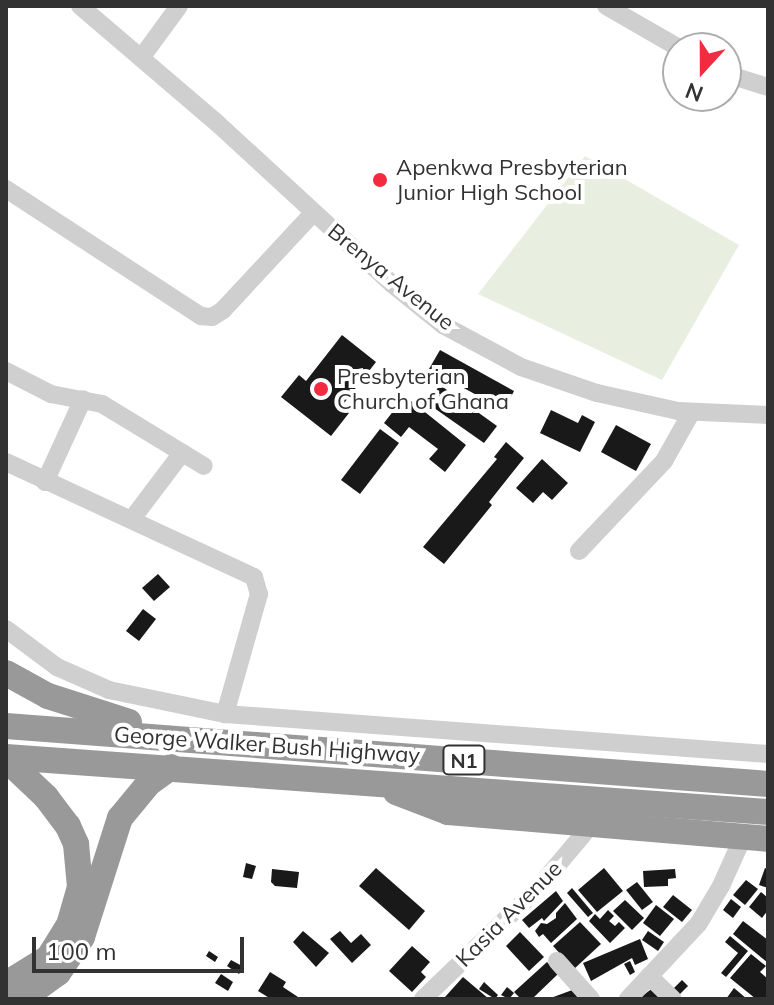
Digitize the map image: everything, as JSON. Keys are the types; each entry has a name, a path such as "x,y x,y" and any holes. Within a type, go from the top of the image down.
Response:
{"highway":[{"path":"6,673 48,696 174,737"},
{"name":"George Walker Bush Highway","path":"6,726 763,782"},
{"path":"6,758 46,797 68,826 76,844 80,887 69,925 48,958 6,984"},
{"name":"George Walker Bush Highway","path":"6,758 171,767 768,812"},
{"path":"6,998 33,991 58,973 82,937 120,818 149,783 171,767"},
{"path":"378,784 448,812 755,838"}],"street":[{"name":"Brenya Avenue","path":"80,6 217,123 392,284 443,325 508,361 597,393 691,413 768,415"},
{"path":"141,58 179,6"},
{"path":"606,6 662,38"},
{"path":"742,79 768,87"},
{"path":"6,189 134,271 189,311 212,317 223,310 313,213"},
{"path":"6,371 51,394 102,404 204,466"},
{"path":"45,482 83,399"},
{"path":"579,551 664,461 691,413"},
{"path":"132,519 182,453"},
{"path":"6,462 132,519 257,582 259,594 225,714"},
{"path":"6,629 57,667 109,690 225,714 768,754"},
{"name":"Kasia Avenue","path":"423,999 539,887 591,825"},
{"path":"628,999 699,923 755,838"},
{"path":"557,961 591,999"},
{"path":"649,976 673,999"}],"green space":[{"path":"585,156 739,245 662,380 478,294"}],"building":[{"name":"Presbyterian Church of Ghana","path":"342,335 376,362 341,407 349,413 331,436 281,397 299,375 306,381"},
{"path":"440,350 514,391 504,410 429,369"},
{"path":"440,385 497,426 484,443 427,403"},
{"path":"405,396 466,445 445,472 429,459 438,449 409,427 401,437 384,423"},
{"path":"551,410 578,423 582,415 595,422 580,452 540,433"},
{"path":"616,425 651,444 636,471 601,452"},
{"path":"380,429 399,443 360,494 341,480"},
{"path":"506,442 524,458 489,502 492,505 444,564 423,547 497,459 494,457"},
{"path":"542,459 568,483 552,500 543,492 533,503 516,488"},
{"path":"158,574 170,587 154,601 142,588"},
{"path":"143,609 156,619 139,641 126,631"},
{"path":"246,863 256,866 252,879 243,877"},
{"path":"376,868 425,911 409,930 359,886"},
{"path":"604,868 623,891 597,912 578,890"},
{"path":"765,868 768,869 768,888 759,885"},
{"path":"272,869 299,872 297,888 275,886 271,882"},
{"path":"675,869 676,878 668,879 668,886 644,887 643,871"},
{"path":"746,880 758,889 745,905 733,895"},
{"path":"637,882 653,902 642,910 626,890"},
{"path":"572,888 593,913 588,917 567,893"},
{"path":"556,891 563,901 544,921 542,918 529,928 522,920"},
{"path":"761,892 768,898 768,910 762,918 749,907"},
{"path":"673,895 692,910 682,922 663,907"},
{"path":"731,899 741,907 733,918 723,910"},
{"path":"625,900 644,918 632,930 613,911"},
{"path":"565,903 577,919 551,943 543,934 539,937 535,931 541,923 547,924 556,918 556,913"},
{"path":"656,905 674,919 660,936 643,923"},
{"path":"608,910 614,916 609,921 615,926 619,922 625,928 610,943 589,921 595,914 600,919"},
{"path":"743,921 768,940 768,963 733,934"},
{"path":"580,922 601,944 574,969 553,946"},
{"path":"303,931 329,953 316,967 293,942"},
{"path":"340,931 351,943 361,934 371,945 352,963 330,939"},
{"path":"648,931 664,942 658,951 642,940"},
{"path":"520,932 544,957 529,971 506,946"},
{"path":"730,936 748,951 726,977 721,973 738,953 725,942"},
{"path":"640,939 648,959 635,965 632,958 591,981 583,963"},
{"path":"412,946 430,962 421,972 426,977 412,992 389,971"},
{"path":"209,951 218,957 215,962 206,956"},
{"path":"751,954 766,966 760,972 768,979 768,999 756,999 730,978"},
{"path":"231,960 244,967 239,974 227,966"},
{"path":"630,961 635,972 630,975 624,964"},
{"path":"547,962 558,974 532,999 521,999 514,992"},
{"path":"270,972 286,982 283,987 301,999 271,999 258,991"},
{"path":"221,974 233,982 228,991 215,983"},
{"path":"463,977 489,999 445,997"},
{"path":"682,980 688,986 677,997 671,991"},
{"path":"484,982 498,995 495,999 479,989"},
{"path":"507,987 514,993 509,999 501,995"},
{"path":"654,987 663,999 641,997"},
{"path":"734,988 747,999 726,999"},
{"path":"575,989 579,999 548,999"}],"place":[{"name":"Apenkwa Presbyterian Junior High School","path":"380,180"},
{"name":"Presbyterian Church of Ghana","path":"321,389"}]}
